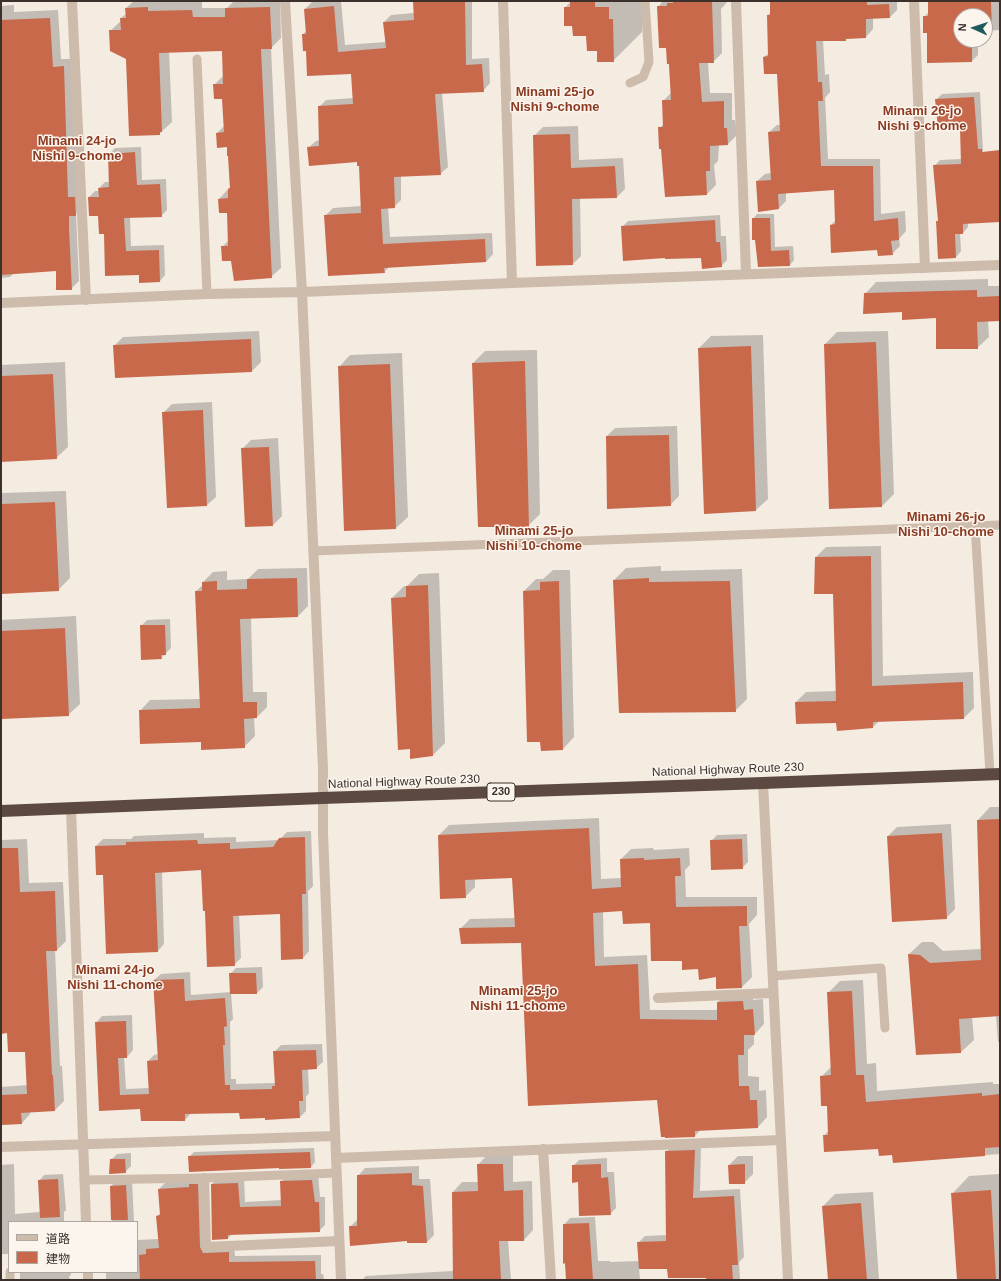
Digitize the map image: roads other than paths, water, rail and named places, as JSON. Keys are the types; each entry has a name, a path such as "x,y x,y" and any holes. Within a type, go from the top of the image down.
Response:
{"highway":[{"name":"National Highway Route 230","path":"1,811 995,774"}],"street":[{"path":"72,1 86,300"},
{"path":"285,1 302,292 323,769 323,833 341,1280"},
{"path":"502,1 512,283"},
{"path":"736,1 746,274"},
{"path":"914,1 924,268"},
{"path":"1,303 1000,265"},
{"path":"763,783 788,1280"},
{"path":"71,808 86,1221"},
{"path":"658,998 773,993"},
{"path":"1,1147 335,1136"},
{"path":"336,1158 781,1140"},
{"path":"543,1150 551,1280"},
{"path":"204,1178 206,1247 339,1241"}],"lane":[{"path":"630,83 644,77 649,62 645,1"},
{"path":"196,60 207,294"},
{"path":"313,551 1000,524"},
{"path":"975,526 995,774"},
{"path":"772,976 881,968 885,1028"},
{"path":"84,1180 204,1178 336,1173"}],"district":[{"name":"Minami 25-jo Nishi 9-chome","path":"555,100"},
{"name":"Minami 26-jo Nishi 9-chome","path":"922,118"},
{"name":"Minami 24-jo Nishi 9-chome","path":"77,148"},
{"name":"Minami 26-jo Nishi 10-chome","path":"946,524"},
{"name":"Minami 25-jo Nishi 10-chome","path":"534,538"},
{"name":"Minami 24-jo Nishi 11-chome","path":"115,978"},
{"name":"Minami 25-jo Nishi 11-chome","path":"518,998"}]}
